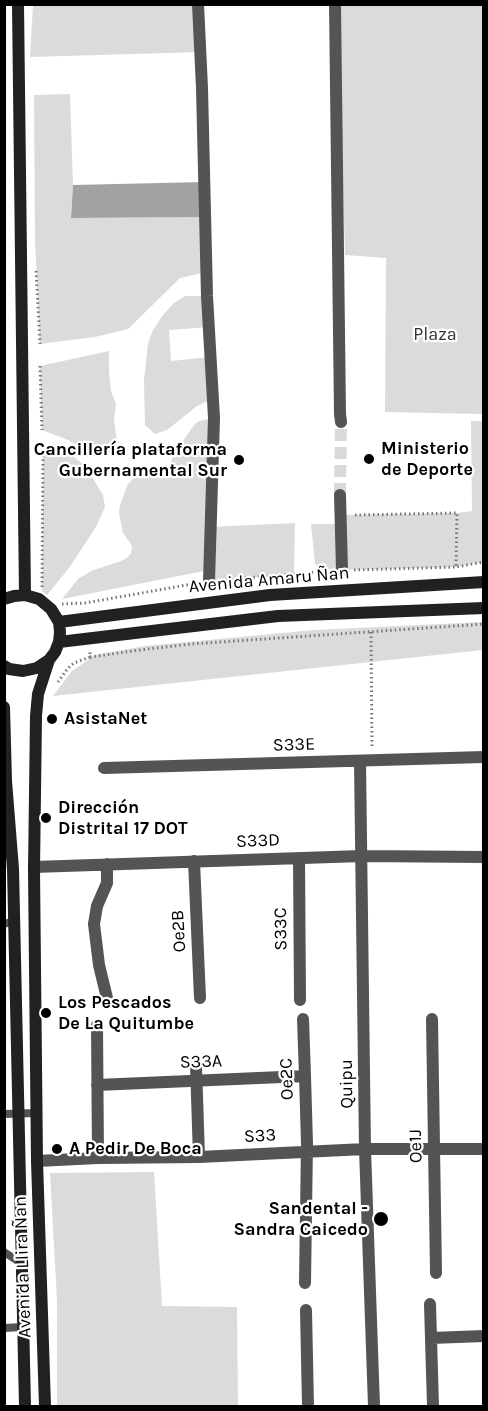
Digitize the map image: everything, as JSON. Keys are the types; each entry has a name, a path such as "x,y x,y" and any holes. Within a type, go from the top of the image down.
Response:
{"street":[{"path":"18,4 25,595"},
{"path":"198,4 207,296 214,418 209,581"},
{"path":"336,4 341,422"},
{"path":"340,495 342,570"},
{"name":"Avenida Amaru Ñan","path":"59,622 270,595 483,582"},
{"path":"4,599 25,595 39,599 51,609 59,622 59,642"},
{"name":"Avenida Amaru Ñan","path":"59,642 278,616 483,608"},
{"name":"Avenida Llira Ñan","path":"45,1407 37,1161 34,867 36,716 38,694 49,660 59,642"},
{"path":"4,666 23,671 37,668 49,660"},
{"name":"Avenida Llira Ñan","path":"4,707 6,714 5,782 13,869 9,923 18,1113 25,1407"},
{"name":"S33E","path":"105,768 483,757"},
{"name":"Quipu","path":"366,761 363,856 365,1149 374,1407"},
{"name":"S33D","path":"34,867 363,856 483,857"},
{"name":"S33C","path":"299,858 300,1000"},
{"name":"Oe2B","path":"194,861 200,998"},
{"path":"107,864 107,883 97,906 94,924 99,965 107,998"},
{"name":"Oe2C","path":"303,1019 306,1151 305,1283"},
{"name":"Oe1J","path":"432,1019 436,1273"},
{"path":"97,1025 98,1158"},
{"path":"196,1066 199,1157"},
{"name":"S33A","path":"97,1085 305,1076"},
{"name":"S33","path":"37,1161 199,1157 365,1149 483,1149"},
{"path":"430,1304 433,1407"},
{"path":"306,1310 308,1407"},
{"path":"431,1338 483,1336"}],"lane":[{"path":"4,1114 37,1113"},
{"path":"4,1252 21,1263"},
{"path":"4,1328 23,1327"}],"path":[{"path":"40,366 42,430"},
{"path":"42,591 43,454"},
{"path":"341,515 458,513 456,567"},
{"path":"58,604 84,603 209,581 342,570 456,567 483,562"},
{"path":"90,657 191,644 483,624"},
{"path":"366,761 371,632"}],"green space":[{"path":"33,5 198,5 201,52 30,57"},
{"name":"Plaza","path":"337,5 483,5 483,414 385,412 386,258 345,255"},
{"path":"70,94 73,185 71,218 205,217 207,272 180,278 128,329 95,337 40,344 35,242 34,95"},
{"path":"185,296 207,296 209,327 169,330 171,361 210,357 213,402 197,406 167,430 155,434 145,425 144,380 148,343 163,315 174,303"},
{"path":"109,351 111,391 116,404 114,419 118,451 107,454 89,452 68,440 42,430 40,366"},
{"path":"214,418 210,527 295,523 294,574 209,581 209,570 62,599 78,579 91,571 128,557 132,548 123,533 119,513 128,484 140,472 164,470 194,425 199,421"},
{"path":"471,421 483,421 483,562 456,567 342,570 320,568 315,564 311,524 341,524 341,515 472,511"},
{"path":"65,453 84,465 103,495 105,507 96,527 69,568 47,595 42,591 43,454"},
{"path":"483,622 483,650 53,696 72,671 95,655 145,646 314,630"},
{"path":"154,1172 162,1306 237,1307 238,1406 57,1406 57,1300 50,1173"}],"shaded area":[{"path":"204,182 205,217 71,218 73,185"}],"tunnel":[{"path":"340,495 341,422"}],"place":[{"name":"Ministerio de Deporte","path":"369,459"},
{"name":"Cancillería plataforma Gubernamental Sur","path":"239,460"},
{"name":"AsistaNet","path":"52,719"},
{"name":"Dirección Distrital 17 DOT","path":"46,818"},
{"name":"Los Pescados De La Quitumbe","path":"46,1013"},
{"name":"A Pedir De Boca","path":"57,1149"},
{"name":"Sandental - Sandra Caicedo","path":"381,1219"}]}
